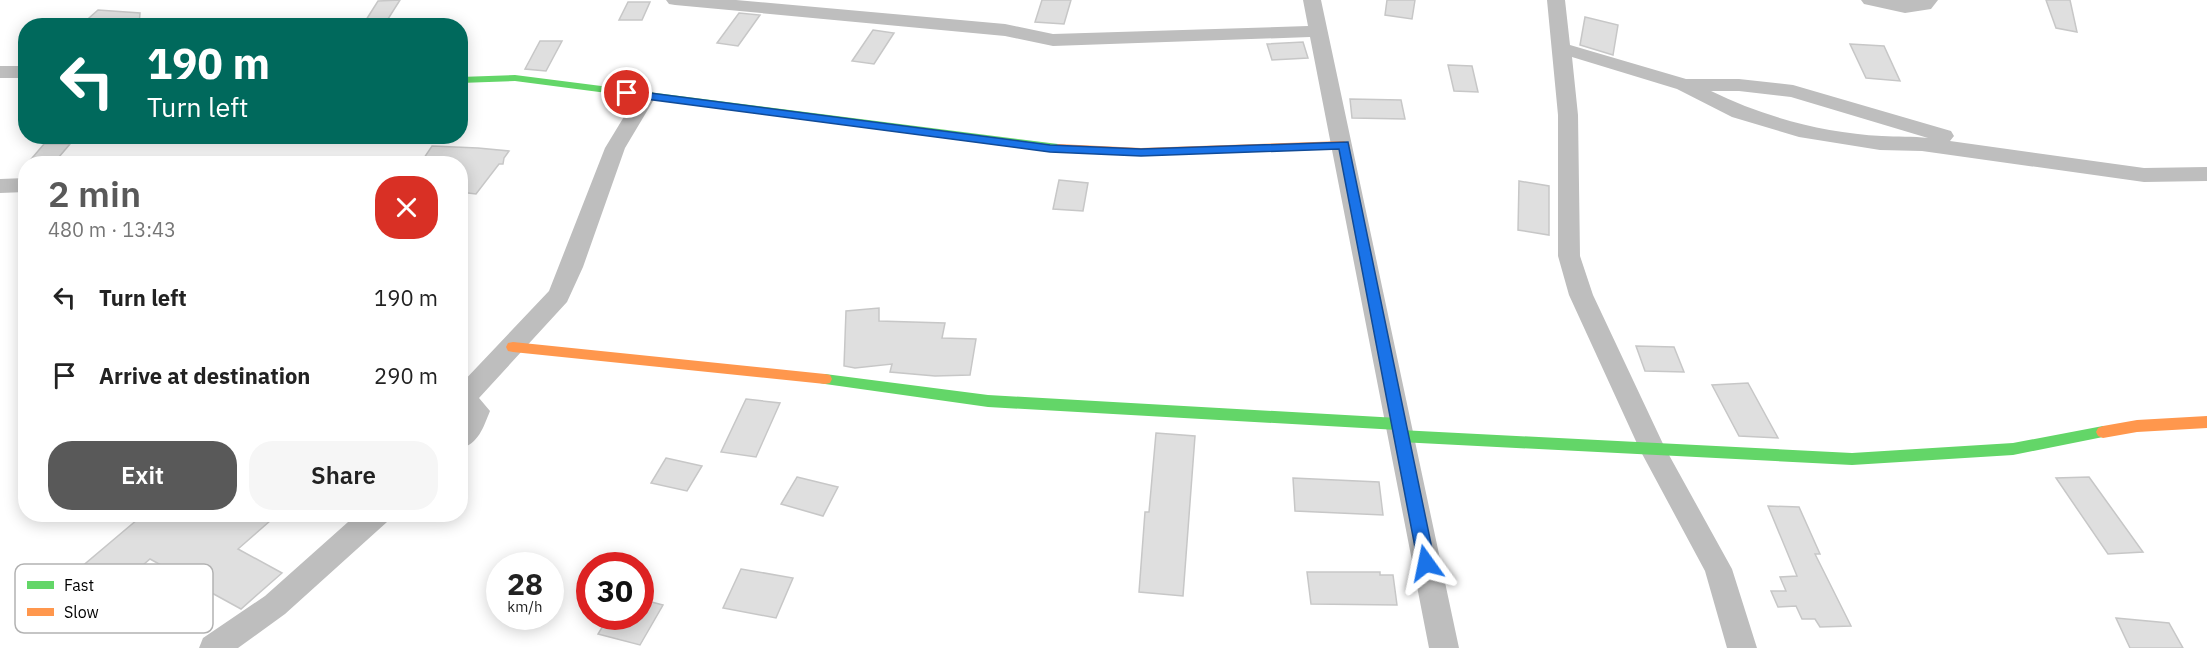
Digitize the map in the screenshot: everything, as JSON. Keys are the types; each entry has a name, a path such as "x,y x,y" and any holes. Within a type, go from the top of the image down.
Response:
{"street":[{"path":"675,0 1005,30 1053,40 1318,31"},
{"path":"1312,0 1344,145 1444,648"},
{"path":"1556,0 1568,115 1569,256 1581,295 1653,450 1718,569 1742,648"},
{"path":"1870,0 1905,7 1925,4 1929,0"},
{"path":"1561,48 1684,85 1739,113 1799,130 1880,143 1922,144 2144,175 2207,174"},
{"path":"0,72 18,72"},
{"path":"468,80 515,78 1050,148 1141,152 1344,145"},
{"path":"1684,85 1739,85 1793,91 2006,156"},
{"path":"468,392 559,296 572,267 615,148 646,96"},
{"path":"0,186 18,185"},
{"path":"513,347 770,372 988,401 1653,450 1852,459 2013,448 2137,426 2207,422"},
{"path":"468,403 477,411 468,431"},
{"path":"214,648 275,605 368,522"}],"building":[{"path":"400,0 389,18 367,18 378,1"},
{"path":"1042,0 1071,0 1064,24 1035,22"},
{"path":"1387,0 1415,0 1412,19 1385,15"},
{"path":"2046,0 2070,0 2077,32 2056,28"},
{"path":"628,2 650,2 642,20 619,20"},
{"path":"98,10 140,13 140,18 89,18"},
{"path":"739,13 760,15 738,46 717,43"},
{"path":"1585,17 1618,25 1613,55 1580,45"},
{"path":"873,30 894,33 874,64 852,61"},
{"path":"540,41 562,41 546,71 525,69"},
{"path":"1303,42 1308,58 1272,60 1267,44"},
{"path":"1850,44 1884,46 1900,81 1866,78"},
{"path":"1448,65 1472,66 1478,92 1454,91"},
{"path":"1350,99 1401,100 1405,119 1352,118"},
{"path":"44,144 70,144 60,156 34,156"},
{"path":"432,146 509,151 503,164 499,164 476,194 468,193 468,156 425,156"},
{"path":"1059,180 1088,183 1083,211 1053,209"},
{"path":"1519,181 1549,186 1549,235 1518,230"},
{"path":"879,308 879,321 945,323 942,338 976,339 970,375 935,376 890,372 892,364 855,368 844,366 846,311"},
{"path":"1636,346 1674,347 1684,372 1645,371"},
{"path":"1748,383 1778,438 1739,436 1712,385"},
{"path":"746,399 780,403 756,457 721,452"},
{"path":"1156,433 1195,436 1183,596 1139,592 1145,512 1149,512"},
{"path":"666,458 702,466 687,491 651,483"},
{"path":"797,477 838,487 823,516 781,504"},
{"path":"2089,477 2143,552 2108,554 2056,478"},
{"path":"1293,478 1379,482 1383,515 1295,511"},
{"path":"1768,506 1799,507 1820,554 1815,554 1851,626 1820,627 1815,619 1802,619 1796,606 1778,607 1771,591 1786,591 1780,577 1797,576"},
{"path":"135,522 269,522 238,549 282,573 241,609 213,594 213,564 159,564 150,559 144,564 85,564"},
{"path":"741,569 793,578 776,618 723,608"},
{"path":"1307,572 1380,572 1380,575 1393,575 1397,605 1311,604"},
{"path":"654,603 663,605 654,621"},
{"path":"2116,618 2169,623 2183,648 2130,648"},
{"path":"600,630 649,630 640,645 598,634"}],"traffic: fast":[{"path":"468,80 515,78 1058,148"},
{"path":"825,379 988,401 1398,424"},
{"path":"1400,436 1852,459 2013,449 2103,432"}],"traffic: slow":[{"path":"1058,148 1141,152 1344,145"},
{"path":"513,347 825,379"},
{"path":"2103,432 2137,426 2207,422"}],"route":[{"path":"627,93 1050,148 1141,152 1344,145 1426,563"}]}
